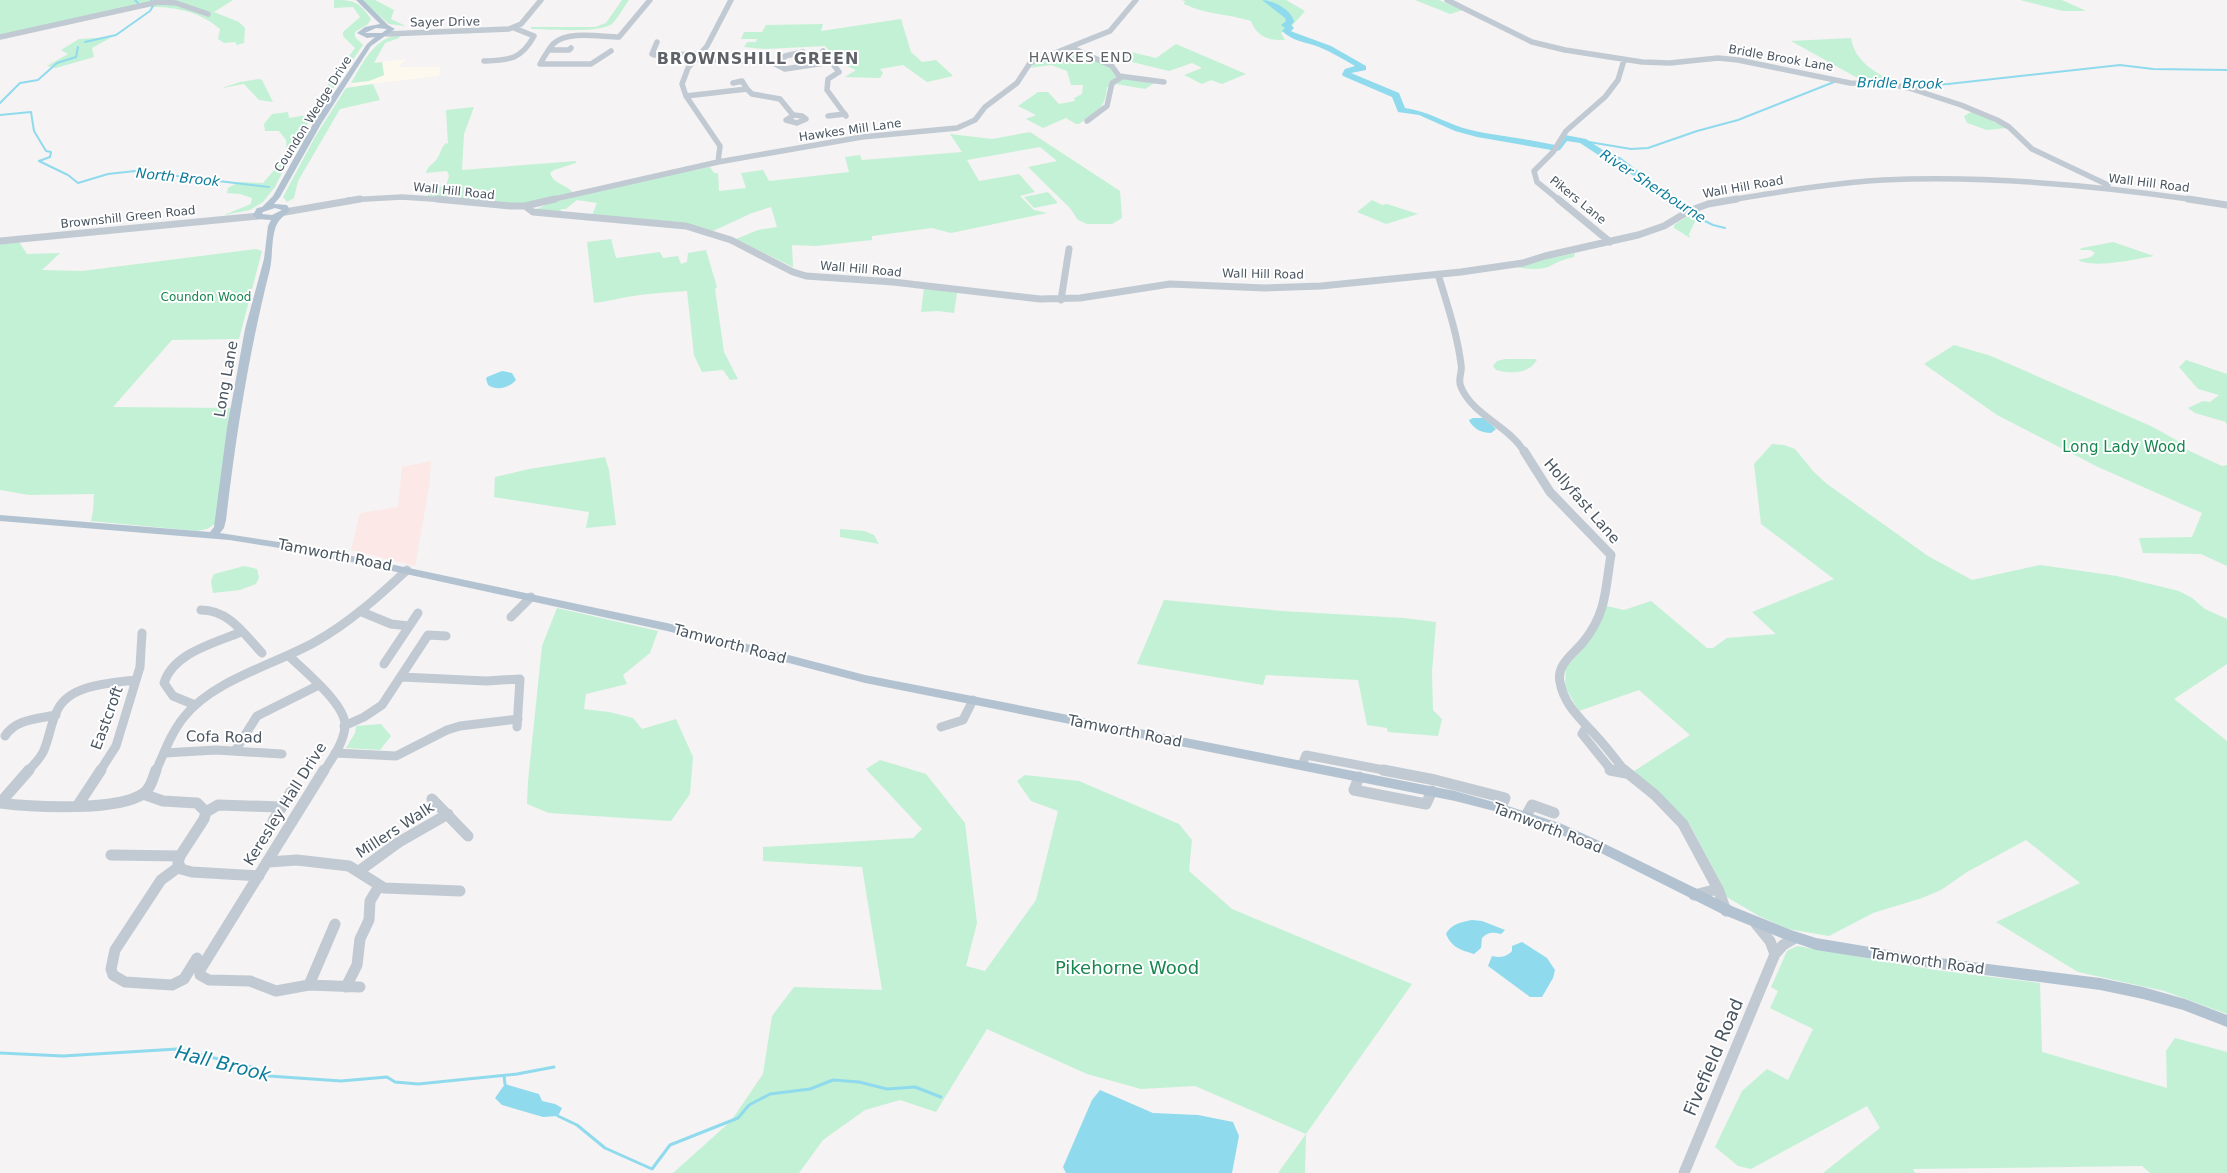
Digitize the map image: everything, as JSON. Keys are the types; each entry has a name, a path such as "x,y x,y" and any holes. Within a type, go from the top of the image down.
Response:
{"main road":[{"path":"359,0 371,10 387,31"},
{"path":"365,32 376,18"},
{"path":"365,32 387,31"},
{"name":"Coundon Wedge Drive","path":"262,213 276,197 316,124 371,43 387,31"},
{"path":"365,32 371,43"},
{"path":"272,226 262,213 282,210 276,197"},
{"name":"Long Lane","path":"212,536 219,528 221,520 232,428 257,298 268,259 272,226 282,210"},
{"name":"Tamworth Road","path":"0,518 276,543 667,627 866,679 1432,791 1501,807 1588,841 1726,911 1795,938 1931,964 2036,974 2113,985 2174,1001 2227,1021"}],"street":[{"path":"514,28 523,23 541,0"},
{"path":"619,37 573,37 554,43 537,65 591,64 612,52 619,37 638,11 650,0"},
{"path":"718,162 720,148 718,143 686,96 683,89 683,78 688,68 712,37 731,0"},
{"name":"Hawkes Mill Lane","path":"525,206 718,162 862,137 956,128 975,120 985,107 1018,82 1030,63 1110,31 1136,0"},
{"name":"Bridle Brook Lane","path":"1447,0 1538,44 1624,60 1657,63 1718,58 1738,60 1859,83 1909,88 1984,114 2005,124 2032,149 2099,185"},
{"path":"0,37 158,2 176,3 208,14"},
{"path":"484,61 519,58 534,36 514,28"},
{"name":"Sayer Drive","path":"387,31 504,30 514,28"},
{"path":"657,42 652,54 776,64 787,69 834,62"},
{"path":"1070,47 1112,66 1118,75 1122,77 1164,82"},
{"path":"550,50 569,50"},
{"path":"823,51 834,62 839,73 828,79 827,90 834,96 845,115 828,116"},
{"path":"776,64 781,62 784,56 803,52"},
{"name":"Pikers Lane","path":"1610,242 1537,182 1534,171 1553,152 1558,140 1605,97 1618,80 1624,60"},
{"path":"1087,121 1106,108 1110,101 1110,86 1122,77"},
{"path":"733,82 742,81 752,94 780,99 793,116"},
{"path":"686,96 747,89"},
{"name":"Wall Hill Road","path":"282,210 400,197 496,207 525,206 533,212 686,226 731,240 793,272 806,276 886,282 1019,298 1061,300 1170,284 1292,288 1438,274 1523,263 1544,256 1610,242 1664,226 1687,212 1708,204 1790,190 1884,180 1980,179 2099,185 2124,192 2227,205"},
{"name":"Brownshill Green Road","path":"0,240 222,219 262,213"},
{"path":"1061,300 1067,252 1069,249"},
{"name":"Hollyfast Lane","path":"1438,274 1455,329 1462,367 1459,380 1460,386 1467,398 1513,436 1521,445 1537,474 1550,492 1611,555 1606,578 1606,597 1600,617 1584,642 1564,662 1559,674 1559,682 1573,712 1588,726 1626,773 1655,794 1683,824 1718,889 1726,911"},
{"path":"0,803 23,807 103,804 142,794 150,786 176,730 195,705 225,685 320,639 362,612 407,570"},
{"path":"511,617 531,597"},
{"path":"201,610 220,612 228,617 262,653"},
{"path":"362,612 391,624 409,626"},
{"path":"384,664 418,613"},
{"path":"195,705 173,696 164,683 166,673 183,659 241,632"},
{"name":"Eastcroft","path":"78,805 116,746 140,666 142,633"},
{"path":"288,656 338,708 344,720 344,726 364,717 382,705 428,635 446,636"},
{"path":"336,753 396,756 454,728 518,723 521,682 517,678 486,681 402,677"},
{"path":"0,803 46,748 60,704 83,689 136,680"},
{"path":"235,751 257,716 317,686"},
{"path":"941,727 963,720 973,700"},
{"path":"0,726 56,715"},
{"path":"5,736 8,729 16,724"},
{"name":"Keresley Hall Drive","path":"309,985 291,990 276,991 250,981 209,980 200,975 200,970 336,753 344,726"},
{"name":"Cofa Road","path":"165,753 194,750 282,754"},
{"path":"1302,765 1306,755 1435,780 1505,798 1501,807"},
{"path":"273,821 291,792"},
{"path":"142,794 163,801 197,803 206,812"},
{"name":"Millers Walk","path":"432,799 468,836"},
{"path":"1526,816 1528,804 1554,813"},
{"path":"197,958 184,979 172,985 131,984 120,981 113,976 111,969 111,960 115,950 161,880 180,861 204,819 206,812 218,805 282,807"},
{"name":"Millers Walk","path":"359,871 399,842 448,814"},
{"path":"111,855 180,861"},
{"path":"180,861 185,871 259,876"},
{"path":"268,862 322,862 349,866 359,871 378,886 392,889 460,891"},
{"path":"346,987 357,965 360,939 368,920 370,901 378,886"},
{"path":"1694,895 1718,889"},
{"path":"336,924 309,985 360,988"},
{"path":"1756,924 1770,941 1775,954"},
{"name":"Fivefield Road","path":"1684,1173 1775,954 1782,946 1795,938"}],"shaded area":[{"path":"406,59 399,67 440,67 439,76 353,86 351,83 369,81 384,75 382,62"},
{"path":"431,461 429,487 415,566 351,550 360,513 398,507 402,467"}],"green space":[{"path":"0,0 233,0 214,12 239,22 245,28 244,43 236,45 236,42 224,43 218,39 220,29 195,14 176,9 156,7 146,7 0,36"},
{"path":"334,0 356,3 371,19 368,24 355,32 355,37 363,45 330,93 321,94 355,48 343,36 343,32 360,17 353,7 334,8"},
{"path":"361,0 375,0 394,10 391,19 406,26 389,24"},
{"path":"622,0 629,0 613,23 598,29 531,29 531,27 595,27 606,23"},
{"path":"1181,0 1286,0 1305,11 1290,28 1281,33 1285,40 1274,40 1260,34 1251,21 1200,10 1184,4 1185,1"},
{"path":"1415,0 1439,0 1463,10 1450,14"},
{"path":"2020,0 2062,0 2086,11 2063,11"},
{"path":"901,19 911,52 922,62 936,60 953,76 927,82 903,65 880,69 883,73 880,78 845,77 856,70 842,64 825,46 765,49 744,47 747,42 756,42 757,39 741,39 744,32 762,32 766,25 823,24 821,31"},
{"path":"400,35 399,38 385,43 374,63 382,62 384,75 369,81 351,83 370,52 376,46 391,37"},
{"path":"112,37 92,48 94,57 56,68 47,66 68,54 61,50 79,39"},
{"path":"1851,38 1856,53 1861,60 1874,71 1895,81 1894,83 1863,81 1791,41"},
{"path":"1176,44 1246,74 1222,84 1211,80 1202,84 1184,75 1202,68 1192,63 1169,71 1128,61 1097,58 1111,52 1120,54 1127,51 1156,58"},
{"path":"1071,51 1111,67 1114,73 1156,82 1145,89 1116,84 1113,87 1107,87 1104,100 1099,109 1079,124 1066,118 1043,128 1026,119 1036,115 1018,106 1038,92 1048,92 1059,104 1075,101 1074,98 1082,94 1083,85 1071,85 1067,71 1051,65 1029,68 1039,60"},
{"path":"262,80 273,102 259,100 244,84 222,88 240,82"},
{"path":"373,84 380,100 340,109 298,181 294,198 287,202 283,197 315,137 346,88"},
{"path":"327,96 303,131 275,187 263,202 250,210 224,215 251,204 252,198 240,194 227,193 228,188 239,182 263,183 287,155 286,140 279,131 265,131 264,124 272,114 288,112 289,118 308,115 321,97"},
{"path":"474,107 464,134 462,170 576,161 576,163 550,173 554,180 573,193 528,203 500,203 428,196 428,188 446,186 449,176 447,171 426,173 428,168 437,159 444,145 448,144 446,110"},
{"path":"1973,111 2006,128 1987,130 1967,123 1964,116"},
{"path":"1030,132 1120,191 1122,218 1112,224 1087,224 1078,220 1070,208 1028,167 1057,161 1040,147 967,160 979,181 1019,174 1035,192 1020,196 1034,210 1047,213 951,233 932,228 872,236 872,240 816,246 792,245 793,267 736,239 758,230 777,227 771,207 752,213 713,231 679,222 592,215 597,203 577,200 559,212 537,209 547,204 637,181 710,167 714,173 718,173 719,191 746,188 741,173 763,170 769,181 849,172 845,157 860,155 862,160 962,152 950,134 992,139"},
{"path":"1048,192 1058,203 1034,208 1024,197"},
{"path":"1372,200 1382,205 1387,204 1418,214 1386,224 1357,212"},
{"path":"1701,208 1689,234 1690,238 1674,228 1674,225"},
{"path":"611,239 616,258 660,252 663,258 678,256 681,264 687,262 688,253 706,250 717,287 715,289 724,352 738,379 730,380 723,370 702,372 694,355 687,291 640,295 594,303 587,242"},
{"name":"Coundon Wood","path":"19,242 27,254 60,253 42,270 82,271 256,249 262,251 239,339 172,340 113,407 231,408 215,524 207,529 197,531 91,521 94,494 29,495 0,490 0,243"},
{"path":"2113,242 2154,256 2094,264 2078,260 2091,257 2095,253 2090,250 2079,250 2082,248"},
{"path":"1575,253 1574,257 1544,268 1527,269 1513,266"},
{"path":"924,288 957,293 954,313 938,311 921,312"},
{"name":"Long Lady Wood","path":"1954,345 1991,356 2153,427 2183,444 2181,447 2222,466 2227,465 2227,566 2201,554 2143,553 2139,538 2192,537 2202,513 2098,467 1997,415 1924,364"},
{"path":"1505,359 1537,360 1534,365 1519,372 1496,370 1493,366 1497,361"},
{"path":"2186,360 2227,374 2227,426 2226,422 2195,413 2188,408 2203,401 2210,402 2219,395 2198,389 2179,367"},
{"path":"1772,444 1784,445 1795,449 1827,484 1928,556 1972,580 2040,565 2117,576 2179,591 2192,598 2205,609 2227,619 2227,664 2174,699 2227,741 2227,1014 2164,991 2078,972 1996,922 2080,883 2026,840 1967,872 1941,890 1873,913 1829,936 1788,929 1759,916 1725,896 1721,883 1690,825 1672,806 1631,773 1690,735 1639,690 1579,711 1565,687 1566,667 1590,638 1607,606 1624,610 1651,601 1707,648 1713,648 1727,638 1776,634 1752,612 1834,579 1761,524 1754,464"},
{"path":"605,457 609,470 616,525 586,528 589,512 494,497 495,477 529,469"},
{"path":"840,529 864,531 874,535 879,544 840,537"},
{"path":"244,566 257,569 259,578 256,584 240,590 213,593 211,581 214,574"},
{"path":"1164,600 1436,622 1432,672 1433,710 1442,719 1438,736 1388,732 1387,728 1367,725 1358,680 1266,675 1263,685 1137,664"},
{"path":"557,608 658,631 650,653 623,675 627,684 586,694 584,709 609,712 633,718 642,729 676,719 693,757 690,794 671,821 549,813 527,804 542,646"},
{"path":"381,724 391,736 380,750 346,748 355,733 356,726"},
{"name":"Pikehorne Wood","path":"880,760 926,774 965,823 977,923 966,966 985,971 1036,900 1058,811 1031,801 1017,781 1025,775 1079,781 1179,824 1192,840 1189,871 1232,909 1412,984 1306,1134 1195,1086 1141,1089 1087,1074 987,1029 936,1112 900,1100 865,1110 823,1140 799,1173 673,1173 731,1121 763,1074 772,1016 794,987 882,990 862,867 763,861 763,847 913,838 922,829 866,769"},
{"path":"1797,946 1935,970 2040,983 2042,1052 2167,1088 2166,1051 2175,1038 2227,1052 2227,1173 2150,1173 2142,1166 1913,1169 1915,1173 1823,1173 1880,1128 1867,1106 1751,1169 1738,1166 1715,1147 1742,1091 1767,1069 1788,1080 1813,1029 1770,1008 1778,991 1771,987 1787,951"},
{"path":"1306,1134 1305,1173 1278,1173"}],"water":[{"path":"502,371 512,373 516,380 503,388 495,388 488,385 487,377"},
{"path":"1484,418 1496,429 1491,433 1478,430 1469,420"},
{"path":"1472,920 1482,921 1505,930 1501,934 1490,933 1484,936 1481,948 1474,954 1461,950 1454,945 1446,934 1454,926"},
{"path":"1522,942 1547,958 1555,970 1553,978 1542,997 1530,997 1488,966 1492,956 1505,956 1512,951 1512,946"},
{"path":"505,1084 539,1094 542,1101 562,1108 558,1116 543,1117 502,1105 495,1098"},
{"path":"1100,1090 1153,1113 1198,1115 1233,1122 1239,1136 1232,1173 1066,1173 1063,1167 1092,1100"}],"waterway":[{"name":"North Brook","path":"135,0 138,3"},
{"name":"North Brook","path":"85,42 116,35 150,11 153,6 151,0"},
{"name":"River Sherbourne","path":"1266,0 1289,17 1290,22 1285,25 1290,28 1286,31 1328,48 1358,64 1363,68 1348,71 1346,74 1396,95 1401,110 1421,113 1458,129 1477,134 1553,147"},
{"name":"North Brook","path":"0,103 20,83 38,80 57,63 76,57 78,47"},
{"name":"Bridle Brook","path":"1910,86 1948,84 2120,65 2153,69 2227,70"},
{"name":"Bridle Brook","path":"1583,141 1631,149 1648,148 1697,131 1738,120 1834,82"},
{"name":"North Brook","path":"0,115 31,112 34,131 46,151 51,152 50,157 39,161 68,175 78,183 108,174 135,171 269,187"},
{"name":"River Sherbourne","path":"1557,148 1565,138 1583,141 1609,158 1617,159 1682,209"},
{"name":"River Sherbourne","path":"1689,213 1713,225 1725,228"},
{"name":"Hall Brook","path":"0,1053 63,1056 177,1049 256,1068 269,1076 341,1081 387,1077 395,1082 418,1084 517,1074 554,1067"},
{"name":"Hall Brook","path":"504,1076 505,1084"},
{"name":"Hall Brook","path":"558,1116 577,1125 605,1148 652,1169 670,1145 738,1118 749,1105 770,1094 810,1089 833,1080 859,1082 887,1089 915,1087 941,1097"}],"district":[{"name":"HAWKES END","path":"1081,57"},
{"name":"BROWNSHILL GREEN","path":"758,58"}]}
